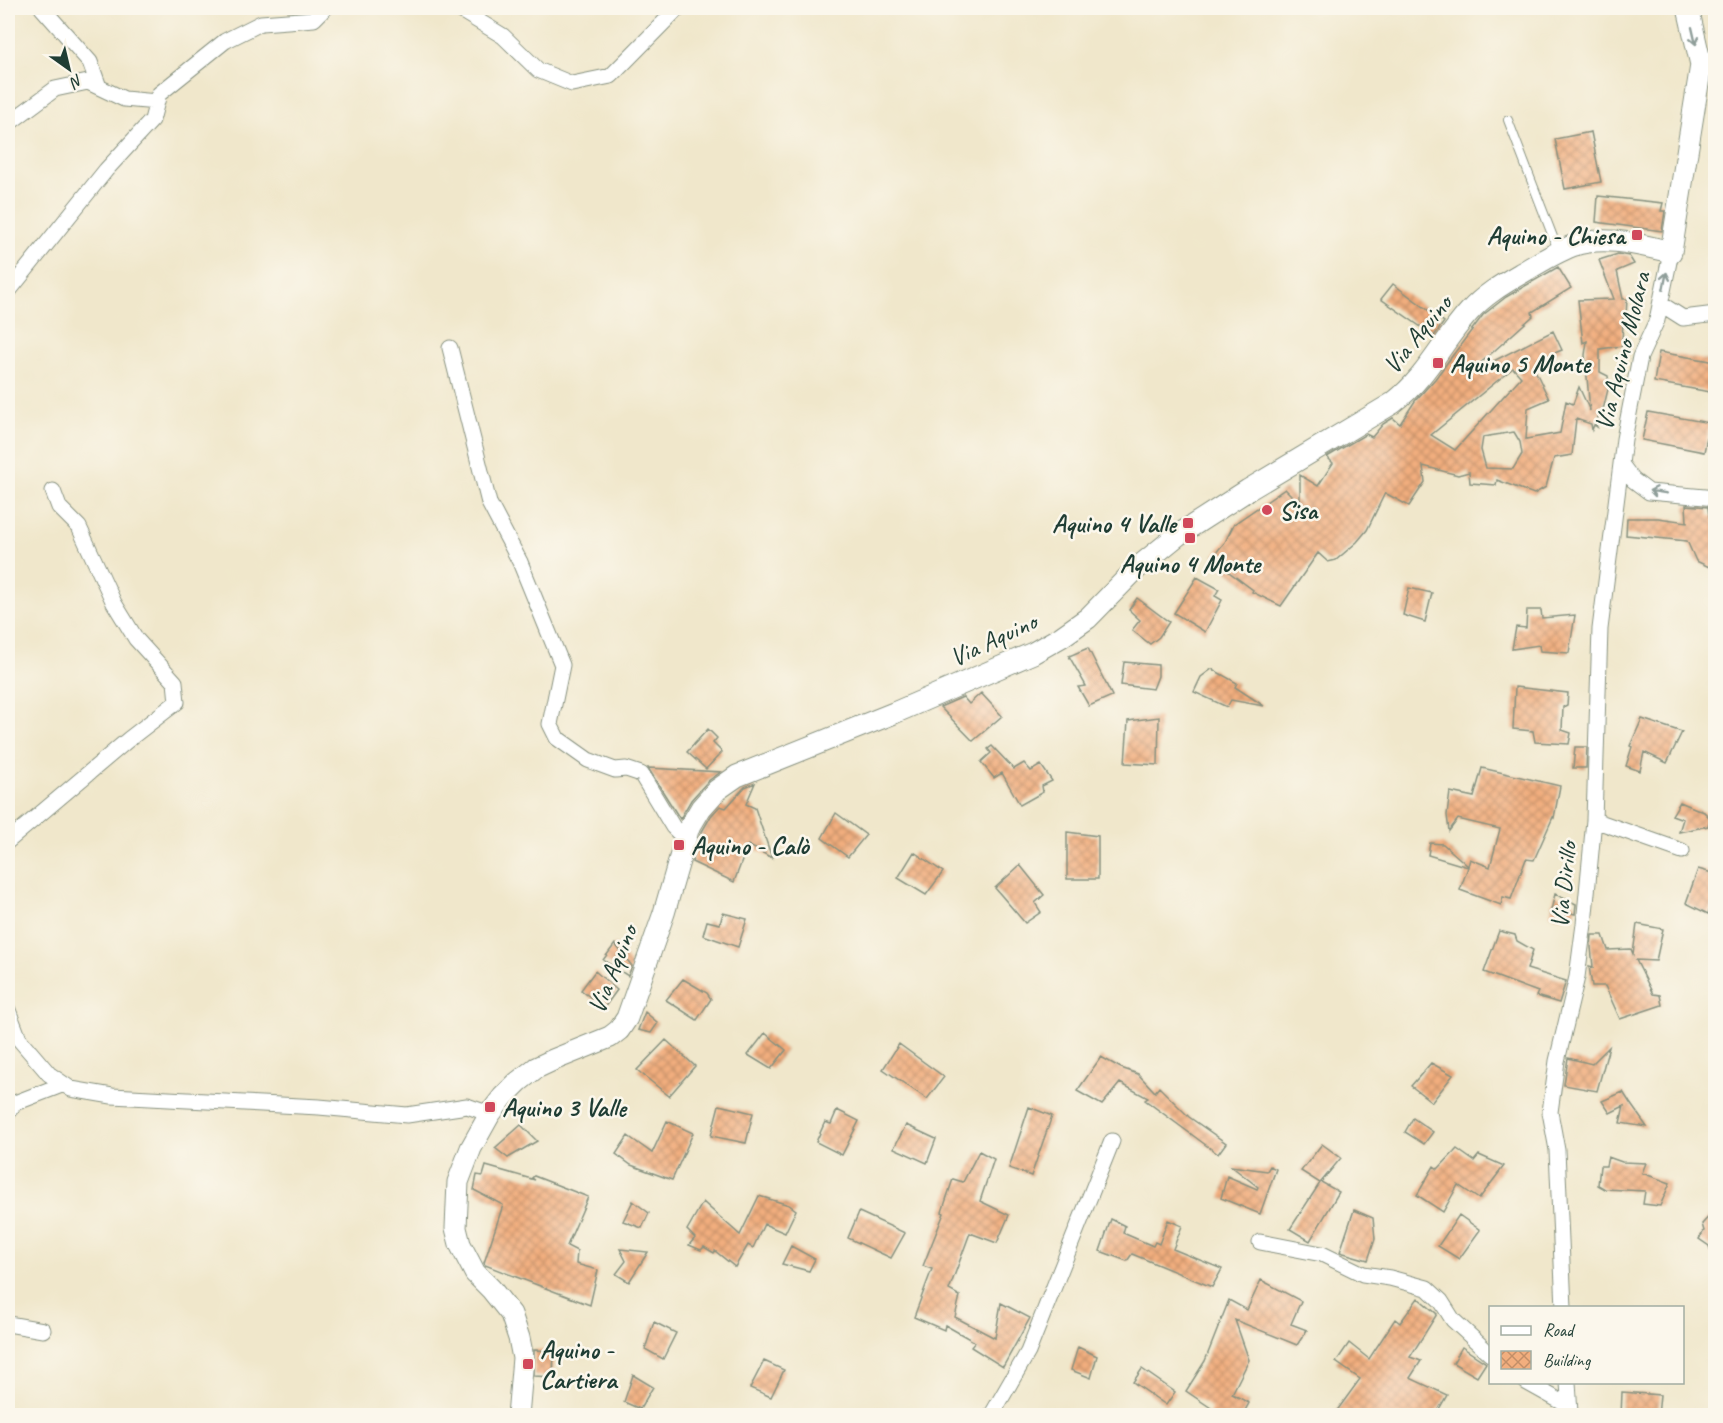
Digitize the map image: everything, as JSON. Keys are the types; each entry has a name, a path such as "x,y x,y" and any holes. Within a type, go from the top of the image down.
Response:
{"street":[{"path":"42,8 90,62 99,87"},
{"path":"8,292 106,170 152,120 159,94 225,41 261,22 314,19 325,8"},
{"path":"457,8 503,36 538,70 572,84 611,76 678,8"},
{"path":"1671,252 1708,64 1688,8"},
{"path":"8,124 55,89 88,82 124,99 157,102"},
{"name":"Via Aquino","path":"518,1416 523,1358 519,1338 511,1314 475,1273 460,1244 456,1228 458,1182 471,1148 490,1113 503,1097 536,1068 610,1037 620,1030 637,992 688,830 701,808 717,790 736,776 894,713 1033,653 1061,638 1088,618 1136,569 1178,535 1393,403 1408,391 1428,369 1467,313 1483,297 1559,251 1575,244 1602,241 1629,243 1671,252"},
{"name":"Via Aquino Molara","path":"1671,252 1658,320 1640,357 1621,464 1633,480 1649,492 1716,498"},
{"path":"1661,304 1683,318 1716,314"},
{"path":"450,348 489,503 520,562 561,665 550,724 557,738 588,760 615,770 626,769 641,774 673,827 686,840"},
{"name":"Via Dirillo","path":"1564,1306 1557,1150 1550,1112 1557,1061 1577,977 1594,820 1600,629 1621,464"},
{"path":"8,841 112,753 177,702 175,682 136,639 114,603 79,527 59,507 53,490"},
{"path":"1594,820 1682,851"},
{"path":"8,1010 19,1040 49,1074 72,1089 112,1096 319,1107 407,1115 467,1106 490,1113"},
{"path":"8,1112 15,1103 64,1084"},
{"path":"991,1416 1028,1352 1112,1141"},
{"path":"1260,1242 1322,1254 1364,1274 1427,1288 1441,1301 1453,1320 1489,1352"},
{"path":"8,1324 43,1330"},
{"path":"1528,1384 1570,1411"},
{"path":"1568,1384 1570,1411"}],"lane":[{"path":"1508,120 1559,251"}],"building":[{"path":"1591,132 1601,182 1565,189 1555,139"},
{"path":"1598,196 1663,203 1661,211 1665,211 1662,231 1596,222"},
{"path":"1618,254 1629,256 1634,264 1617,271 1623,299 1627,299 1626,317 1623,318 1622,346 1600,349 1600,372 1608,376 1609,385 1604,406 1595,423 1597,427 1594,425 1592,430 1591,424 1576,419 1572,455 1554,458 1546,487 1534,494 1497,480 1496,485 1470,483 1469,472 1458,475 1423,466 1425,482 1409,506 1385,493 1367,530 1357,542 1336,560 1328,562 1318,553 1281,606 1252,592 1253,590 1225,569 1228,564 1214,555 1225,542 1234,524 1285,489 1300,504 1300,475 1318,486 1333,463 1327,457 1366,434 1372,437 1383,424 1393,418 1400,424 1415,401 1435,379 1483,315 1506,297 1558,267 1571,288 1532,312 1533,316 1474,369 1553,331 1562,350 1547,356 1534,368 1549,399 1528,408 1526,439 1560,433 1566,401 1573,404 1579,387 1590,411 1585,355 1587,341 1583,343 1578,300 1614,299 1599,260","holes":["1513,368 1521,377 1455,450 1431,435","1514,432 1520,442 1522,454 1513,469 1486,468 1481,450 1483,437"]},
{"path":"1393,284 1444,322 1434,336 1381,299"},
{"path":"1659,352 1716,362 1716,393 1654,382"},
{"path":"1648,412 1710,423 1704,452 1642,440"},
{"path":"1686,505 1708,507 1709,516 1716,516 1716,570 1696,561 1687,541 1626,535 1627,518 1658,518 1687,522"},
{"path":"1197,577 1219,589 1215,596 1222,600 1205,632 1174,613"},
{"path":"1409,588 1432,593 1425,622 1403,615"},
{"path":"1137,598 1169,622 1159,637 1150,644 1132,630 1140,620 1129,610"},
{"path":"1527,610 1541,610 1542,618 1575,615 1569,653 1540,651 1539,645 1512,649 1516,627 1526,628"},
{"path":"1088,648 1112,696 1089,706 1078,687 1086,686 1069,656"},
{"path":"1124,662 1158,665 1158,676 1153,689 1121,685"},
{"path":"1212,669 1237,683 1235,687 1264,706 1231,700 1227,707 1194,692 1201,677"},
{"path":"1515,687 1568,693 1567,705 1563,707 1562,730 1571,733 1569,744 1535,742 1533,731 1513,729"},
{"path":"981,693 1002,716 973,741 940,707 963,697 969,704"},
{"path":"1159,717 1158,765 1125,763 1128,721"},
{"path":"1642,719 1682,732 1667,763 1644,752 1640,771 1626,766 1632,747 1630,746"},
{"path":"708,729 717,738 713,743 722,752 706,769 687,752"},
{"path":"992,746 1014,769 1024,763 1031,771 1041,765 1052,781 1042,786 1043,792 1020,805 1002,773 994,778 981,762 991,753 988,749"},
{"path":"1575,747 1587,747 1586,768 1573,768"},
{"path":"648,768 721,772 708,781 691,800 680,819"},
{"path":"1482,768 1560,786 1554,818 1534,860 1526,859 1511,899 1503,897 1501,905 1460,890 1468,867 1428,855 1430,843 1443,844 1468,866 1470,859 1490,867 1500,829 1458,819 1449,831 1447,815 1450,792 1474,797"},
{"path":"755,783 746,804 755,808 772,858 748,845 734,882 692,862 700,835 711,816 720,806 726,808 745,787"},
{"path":"1680,802 1704,812 1710,818 1708,826 1679,832 1683,819 1672,815"},
{"path":"836,813 866,835 848,857 822,838"},
{"path":"1067,832 1098,836 1098,879 1067,879"},
{"path":"914,852 943,872 926,895 898,878"},
{"path":"1020,865 1044,895 1035,903 1041,912 1025,923 995,888"},
{"path":"1698,869 1716,874 1716,898 1708,914 1686,903"},
{"path":"1555,894 1576,904 1575,914 1566,912 1564,918 1550,914"},
{"path":"723,913 747,919 738,947 703,935 707,921 720,924"},
{"path":"1637,924 1663,929 1656,961 1636,960 1653,994 1660,995 1662,1005 1620,1019 1605,986 1592,986 1589,966 1593,967 1592,935 1603,935 1608,950 1631,949 1633,954"},
{"path":"1499,931 1515,935 1517,941 1533,950 1527,969 1566,981 1559,1003 1536,996 1538,992 1484,972"},
{"path":"615,944 632,966 628,976 603,960"},
{"path":"595,971 617,990 604,1008 581,990"},
{"path":"683,979 707,993 711,999 697,1020 666,1000"},
{"path":"645,1012 658,1023 651,1033 638,1030"},
{"path":"765,1033 786,1050 771,1069 748,1055"},
{"path":"666,1040 695,1066 669,1096 637,1070"},
{"path":"899,1044 944,1077 927,1099 883,1069"},
{"path":"1609,1047 1597,1091 1564,1085 1568,1058 1592,1064"},
{"path":"1101,1057 1138,1074 1155,1092 1159,1087 1189,1117 1226,1143 1218,1154 1145,1100 1148,1098 1120,1083 1102,1105 1077,1091"},
{"path":"1431,1063 1453,1075 1432,1102 1411,1086"},
{"path":"1623,1092 1647,1127 1620,1123 1624,1106 1610,1113 1602,1101"},
{"path":"719,1105 753,1113 746,1143 711,1136"},
{"path":"1029,1107 1052,1116 1031,1176 1009,1168"},
{"path":"837,1110 859,1121 842,1155 816,1142 825,1122 831,1124"},
{"path":"1413,1118 1433,1132 1424,1144 1405,1132"},
{"path":"667,1121 693,1133 672,1180 631,1165 616,1154 628,1136 652,1153"},
{"path":"521,1125 537,1141 508,1158 495,1148"},
{"path":"906,1125 936,1139 927,1163 894,1148"},
{"path":"1322,1144 1341,1158 1321,1182 1339,1192 1310,1241 1290,1229 1320,1183 1301,1171"},
{"path":"1457,1149 1474,1161 1479,1155 1504,1166 1479,1199 1458,1185 1443,1212 1417,1195 1434,1166 1438,1169"},
{"path":"979,1151 994,1159 980,1201 1009,1215 997,1243 970,1233 949,1290 960,1296 955,1317 995,1338 1001,1303 1030,1318 1003,1367 971,1347 975,1342 945,1325 944,1330 914,1317 932,1269 923,1266 944,1213 942,1212 953,1179 963,1182"},
{"path":"1608,1157 1622,1162 1646,1163 1642,1173 1670,1183 1660,1206 1643,1204 1645,1191 1605,1189 1598,1185 1600,1166 1606,1166"},
{"path":"486,1166 535,1180 532,1178 534,1176 588,1197 567,1246 577,1251 576,1264 598,1270 590,1305 485,1265 503,1205 474,1190 477,1175 483,1176"},
{"path":"1231,1166 1267,1171 1270,1166 1276,1169 1260,1214 1221,1198 1227,1176 1257,1189 1258,1187"},
{"path":"759,1196 789,1205 796,1210 785,1233 764,1224 753,1248 748,1245 735,1267 715,1251 714,1253 704,1247 701,1250 689,1245 695,1238 687,1230 703,1202 740,1235"},
{"path":"633,1201 649,1213 642,1228 623,1221"},
{"path":"1716,1209 1716,1257 1713,1258 1709,1246 1699,1239 1704,1231 1702,1224"},
{"path":"1354,1210 1373,1218 1375,1239 1368,1260 1340,1252"},
{"path":"859,1212 905,1233 891,1258 848,1238"},
{"path":"1459,1215 1480,1230 1459,1259 1438,1246"},
{"path":"1111,1219 1125,1226 1123,1233 1153,1246 1155,1242 1159,1244 1168,1220 1182,1226 1173,1249 1222,1269 1212,1287 1132,1254 1127,1261 1100,1251"},
{"path":"791,1246 815,1259 809,1271 782,1264"},
{"path":"620,1249 648,1252 629,1282 616,1274 626,1261"},
{"path":"1261,1280 1301,1301 1291,1324 1307,1330 1297,1345 1235,1320 1249,1360 1232,1394 1249,1403 1242,1416 1209,1416 1211,1408 1186,1391 1205,1361 1229,1300 1247,1310"},
{"path":"1418,1298 1437,1314 1410,1357 1421,1361 1410,1378 1447,1395 1435,1416 1333,1416 1360,1379 1336,1362 1349,1343 1369,1359 1395,1319 1400,1323"},
{"path":"654,1322 676,1333 663,1359 645,1349"},
{"path":"1078,1347 1097,1356 1091,1378 1071,1370"},
{"path":"1462,1347 1486,1363 1477,1377 1453,1363"},
{"path":"534,1350 554,1351 553,1377 534,1376"},
{"path":"764,1361 784,1370 771,1397 750,1388"},
{"path":"1142,1369 1175,1392 1166,1405 1133,1382"},
{"path":"633,1375 653,1387 640,1409 624,1402"},
{"path":"1622,1392 1660,1395 1658,1416 1621,1416"}],"place":[{"name":"Aquino - Chiesa","path":"1637,235"},
{"name":"Aquino 5 Monte","path":"1438,363"},
{"name":"Sisa","path":"1267,510"},
{"name":"Aquino 4 Valle","path":"1188,523"},
{"name":"Aquino 4 Monte","path":"1190,538"},
{"name":"Aquino - Calò","path":"679,845"},
{"name":"Aquino 3 Valle","path":"490,1107"},
{"name":"Aquino - Cartiera","path":"528,1364"}]}
